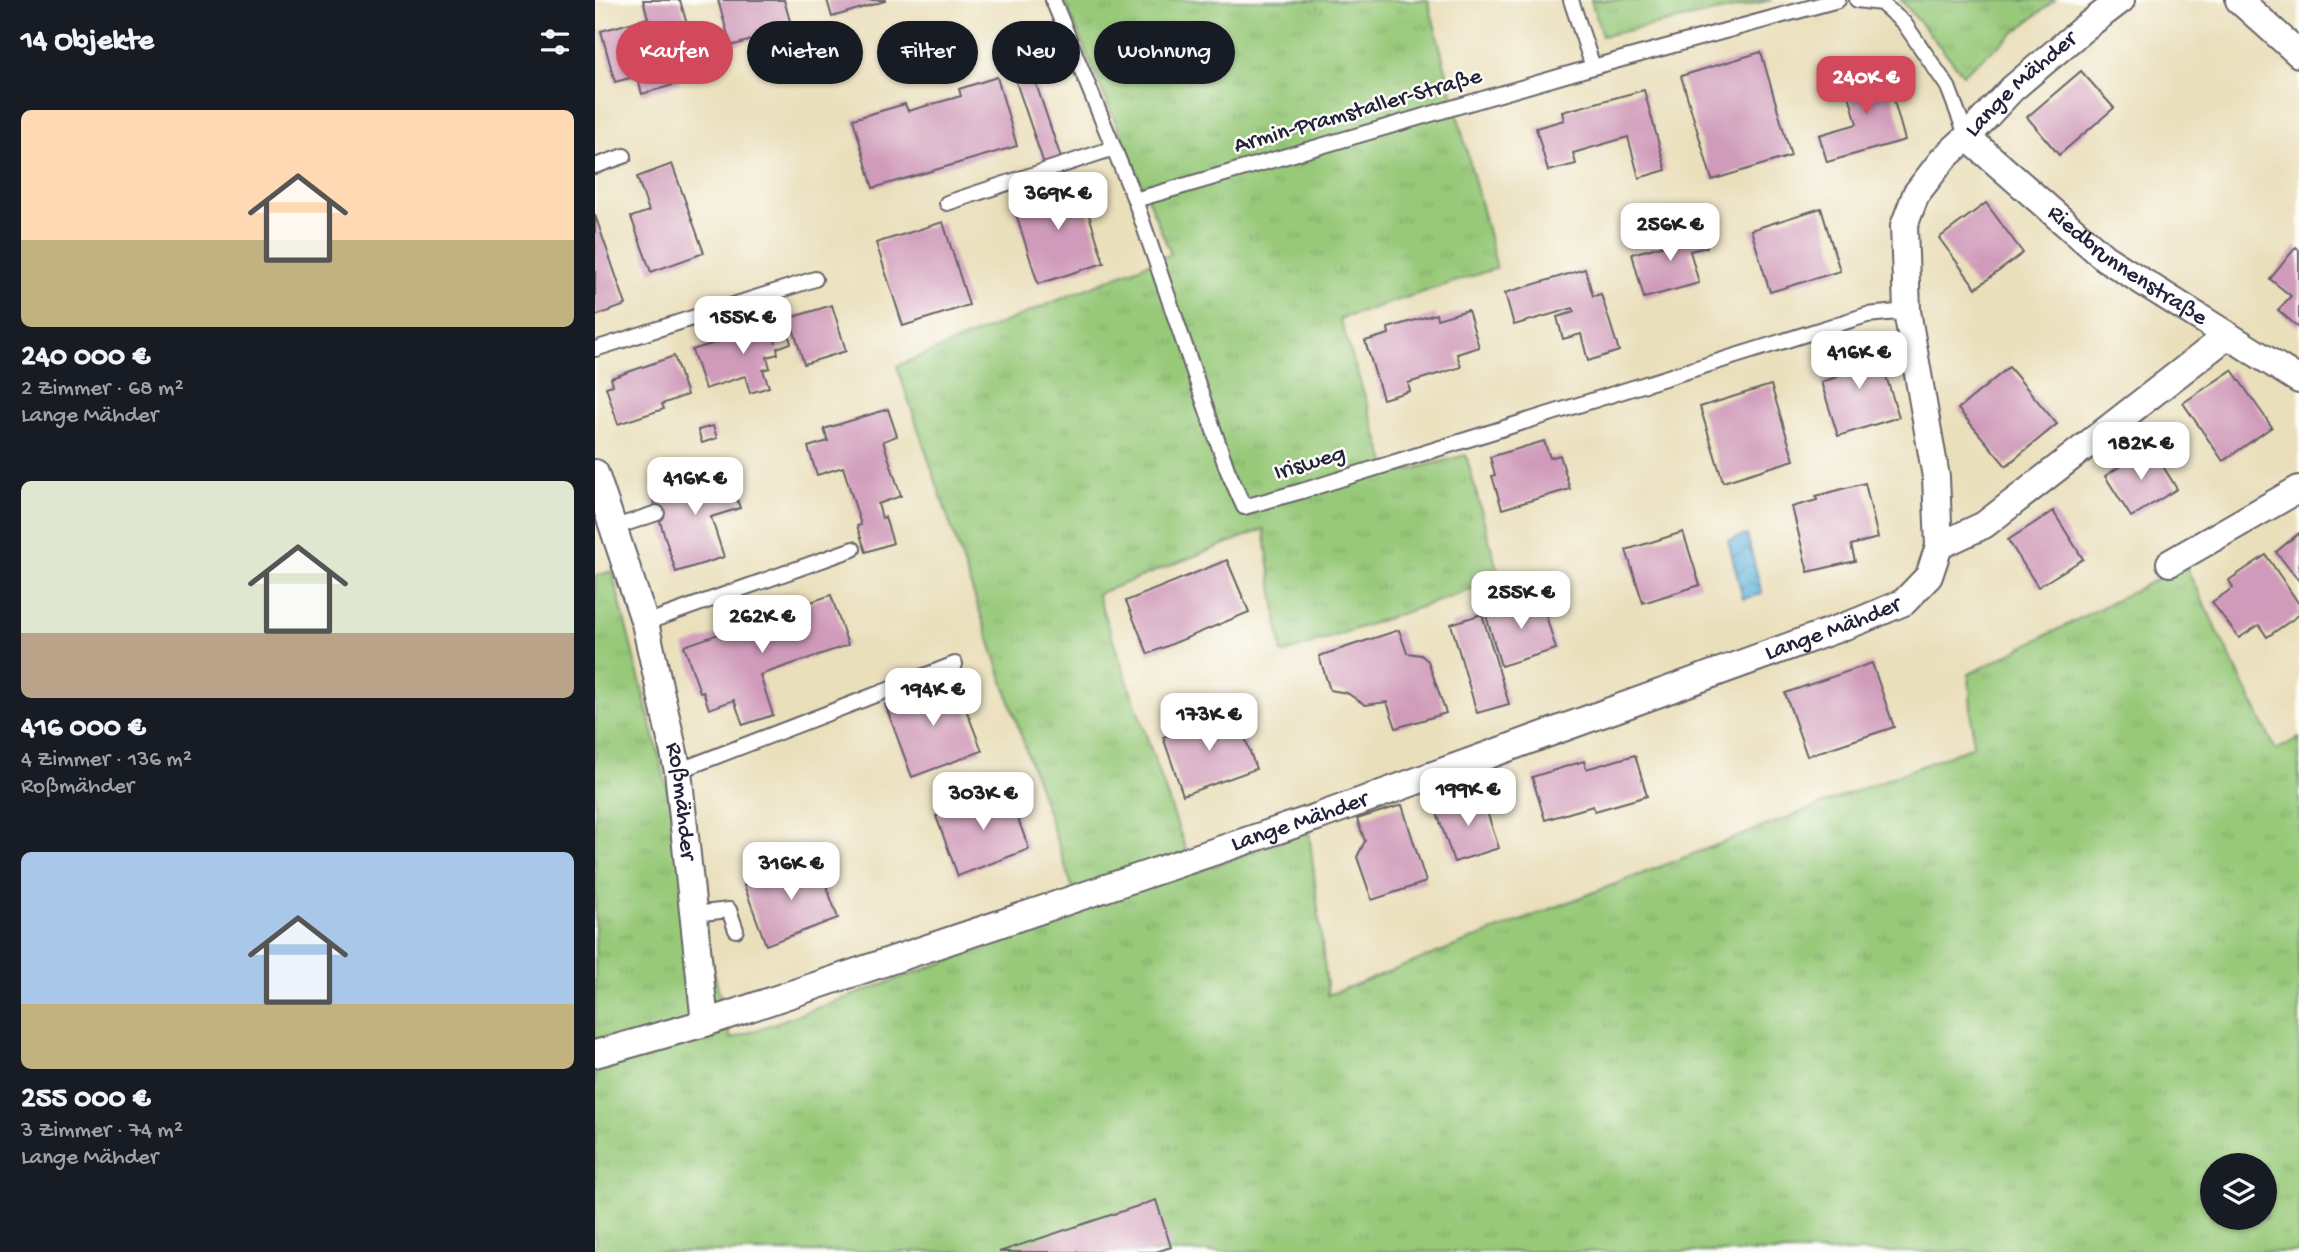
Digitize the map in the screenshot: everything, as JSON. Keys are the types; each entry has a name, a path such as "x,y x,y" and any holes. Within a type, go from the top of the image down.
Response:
{"street":[{"name":"Lange Mähder","path":"705,1023 1317,817 1859,621 1904,601 1929,576 1939,546 1936,477 1907,312 1904,226 1916,194 1943,159 2012,89 2121,0"},
{"path":"2239,0 2299,54"},
{"name":"Riedbrunnenstraße","path":"1967,137 2105,258 2299,380"},
{"path":"1939,546 1984,525 2227,336"},
{"name":"Roßmähder","path":"595,473 645,623 678,771 705,1023"},
{"path":"2170,563 2299,489"},
{"path":"595,1054 705,1023"}],"lane":[{"name":"Irisweg","path":"1053,0 1135,200 1227,469 1244,507 1867,315 1907,312"},
{"path":"1571,0 1593,67"},
{"name":"Armin-Pramstaller-Straße","path":"1135,200 1593,67 1838,0"},
{"path":"1857,0 1881,3 1904,23 1948,87 1967,137"},
{"path":"947,203 1114,148"},
{"path":"595,166 624,156"},
{"path":"595,349 815,279"},
{"path":"613,528 657,513"},
{"path":"645,623 853,549"},
{"path":"678,771 955,664"},
{"path":"694,914 729,910 736,930"}],"green space":[{"path":"1064,0 1428,0 1497,268 1340,319 1390,475 1466,455 1500,580 1282,654 1264,529 1097,594 1194,873 1309,831 1328,995 1973,746 1969,674 2185,565 2276,750 2299,738 2299,1252 595,1252 595,576 612,571 731,1039 1081,913 897,366 1171,254 1099,84 1235,84 1235,21 1094,21 1094,71 1080,38 1080,21 1073,21"},
{"path":"1591,0 1772,0 1602,36"},
{"path":"1901,0 2055,0 1963,74"}],"water":[{"path":"1747,535 1762,594 1743,599 1728,540"}],"building":[{"path":"643,0 680,0 686,21 637,21 648,18"},
{"path":"718,0 784,0 790,21 747,21 747,41 733,45 733,21 724,21"},
{"path":"827,0 885,0 885,1 832,17"},
{"path":"616,27 616,82 615,82 601,31"},
{"path":"1761,52 1791,156 1712,180 1681,76"},
{"path":"1883,62 1905,140 1827,162 1819,135 1857,124 1843,73"},
{"path":"2081,71 2114,108 2059,155 2027,117"},
{"path":"992,79 992,84 999,84 1017,146 873,188 853,119 905,104 908,111 961,96 959,89"},
{"path":"639,84 677,84 642,94"},
{"path":"1017,84 1036,84 1061,158 1044,164"},
{"path":"1644,90 1666,170 1639,178 1628,137 1573,153 1576,164 1548,171 1536,128 1564,120 1562,112"},
{"path":"672,164 704,253 651,272 631,217 649,211 637,177"},
{"path":"1078,180 1104,263 1038,284 1012,201"},
{"path":"1986,203 2023,253 1976,288 1939,238"},
{"path":"1821,208 1840,271 1770,292 1751,230"},
{"path":"595,215 626,305 595,316"},
{"path":"943,222 969,305 903,326 876,243"},
{"path":"1701,225 1707,247 1690,251 1699,283 1644,298 1632,254 1672,243 1669,234"},
{"path":"2296,247 2299,250 2299,328 2278,310 2291,296 2270,279"},
{"path":"1585,269 1593,296 1601,294 1619,351 1588,361 1581,334 1563,339 1557,317 1574,312 1573,308 1514,325 1505,293"},
{"path":"832,305 846,351 804,364 790,318"},
{"path":"781,310 791,343 777,348 778,354 767,357 770,368 763,370 769,387 750,393 745,376 705,389 692,350 770,328 776,343 767,314"},
{"path":"1468,310 1479,347 1457,354 1461,367 1408,383 1410,391 1383,399 1365,341 1389,334 1388,328 1436,314 1437,319"},
{"path":"1875,342 1899,417 1838,436 1821,382 1837,377 1830,356"},
{"path":"674,356 687,395 662,404 664,409 618,424 606,387 613,385 611,378"},
{"path":"2009,367 2057,424 2006,466 1958,409"},
{"path":"2232,370 2272,427 2223,461 2183,403"},
{"path":"1771,385 1794,460 1723,482 1700,407"},
{"path":"888,409 897,436 883,441 901,496 878,504 893,543 866,552 857,526 861,525 843,467 817,475 808,447 828,441 824,429"},
{"path":"713,426 717,438 702,443 698,430"},
{"path":"1544,441 1550,458 1560,455 1570,489 1502,509 1492,476 1495,475 1490,457"},
{"path":"2151,447 2177,489 2131,517 2105,476"},
{"path":"727,468 740,508 711,517 724,557 676,572 651,493"},
{"path":"1865,483 1878,538 1851,545 1855,561 1808,572 1792,507 1817,500 1816,496"},
{"path":"2053,511 2083,559 2038,587 2008,540"},
{"path":"1683,532 1700,585 1643,603 1626,550"},
{"path":"2299,533 2299,581 2276,552"},
{"path":"2266,555 2299,604 2299,615 2267,637 2259,625 2239,638 2212,602 2233,588 2229,580"},
{"path":"1227,560 1249,612 1148,654 1126,601"},
{"path":"831,595 848,645 760,675 773,715 743,725 734,700 709,709 684,646"},
{"path":"1540,595 1556,649 1501,666 1485,612"},
{"path":"1482,614 1509,704 1477,713 1451,624"},
{"path":"1399,630 1407,653 1421,655 1428,661 1446,713 1396,728 1387,702 1365,705 1347,693 1330,690 1319,656"},
{"path":"1872,663 1894,727 1807,756 1785,693"},
{"path":"954,678 982,751 912,777 885,704"},
{"path":"1236,712 1256,769 1183,795 1163,737"},
{"path":"1635,755 1647,796 1595,811 1593,806 1545,820 1532,777 1584,761 1586,769"},
{"path":"1007,789 1029,849 958,876 936,816"},
{"path":"1481,794 1499,848 1454,862 1436,810"},
{"path":"1402,805 1426,882 1372,900 1357,857 1365,841 1357,819"},
{"path":"816,858 838,918 766,945 744,885"},
{"path":"1156,1200 1171,1247 1156,1252 999,1252"}]}
